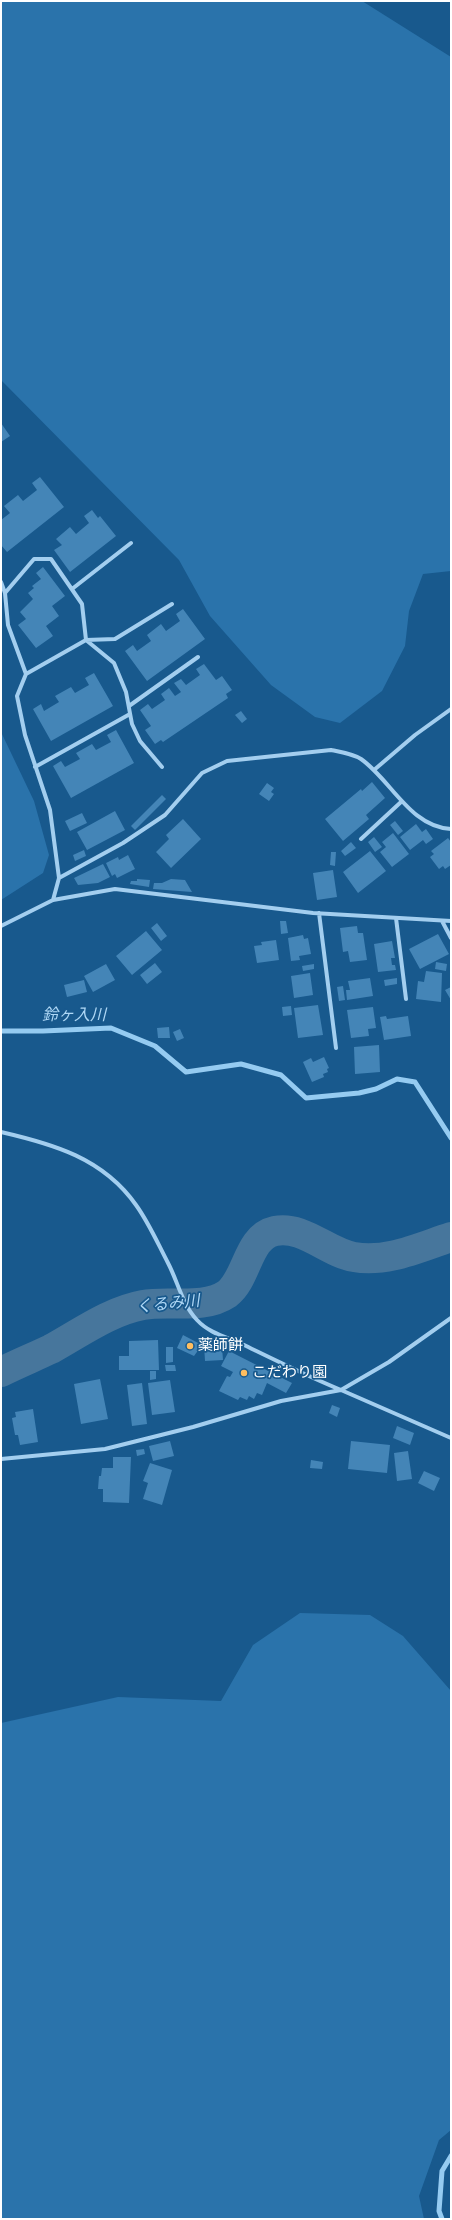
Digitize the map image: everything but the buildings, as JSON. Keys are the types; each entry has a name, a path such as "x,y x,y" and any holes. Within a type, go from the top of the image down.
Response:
{"street":[{"path":"72,589 131,543"},
{"path":"5,593 34,559 51,559 82,604 86,640 114,663 126,692 132,724 140,741 162,767"},
{"path":"1,582 5,593 8,625 26,674"},
{"path":"53,900 59,878 50,810 24,735 17,696 26,674 86,640 115,639 172,604"},
{"path":"128,706 198,657"},
{"path":"374,770 415,735 451,709"},
{"path":"36,766 130,714"},
{"path":"59,878 123,843 165,815 202,773 227,761 331,750 359,758 374,770 401,802 429,822 443,828 451,829"},
{"path":"361,839 401,802"},
{"path":"1,926 53,900 115,889 319,913 451,921"},
{"path":"319,913 336,1048"},
{"path":"396,918 406,999"},
{"path":"442,921 451,938"},
{"path":"1,1132 60,1147 104,1173 132,1200 144,1218 170,1266 183,1299 196,1320 212,1332 296,1372 451,1438"},
{"path":"1,1459 106,1449 193,1427 281,1400 341,1390 389,1362 451,1318"}],"shaded area":[{"path":"1,1 362,1 451,57 451,571 423,574 409,611 405,646 382,691 340,723 315,717 271,685 210,616 179,560 1,380"},
{"path":"1,732 34,801 49,855 43,873 1,900"},
{"path":"300,1613 370,1615 403,1636 451,1691 451,2130 439,2140 419,2196 424,2219 1,2219 1,1723 118,1697 221,1701 253,1645"}],"waterway":[{"name":"鈴ヶ入川","path":"1,1031 111,1028 155,1046 186,1072 241,1064 281,1075 306,1098 359,1093 376,1089 397,1079 415,1082 451,1138"},
{"name":"くるみ川","path":"1,1372 51,1349 107,1317 119,1312 143,1305 197,1303 218,1299 227,1294 234,1287 253,1249 259,1241 266,1235 275,1231 285,1230 296,1232 344,1254 366,1258 391,1256 451,1237"},
{"path":"442,2219 439,2211 442,2171 451,2156"}],"place":[{"name":"薬師餅","path":"190,1346"},
{"name":"こだわり園","path":"244,1373"}]}
